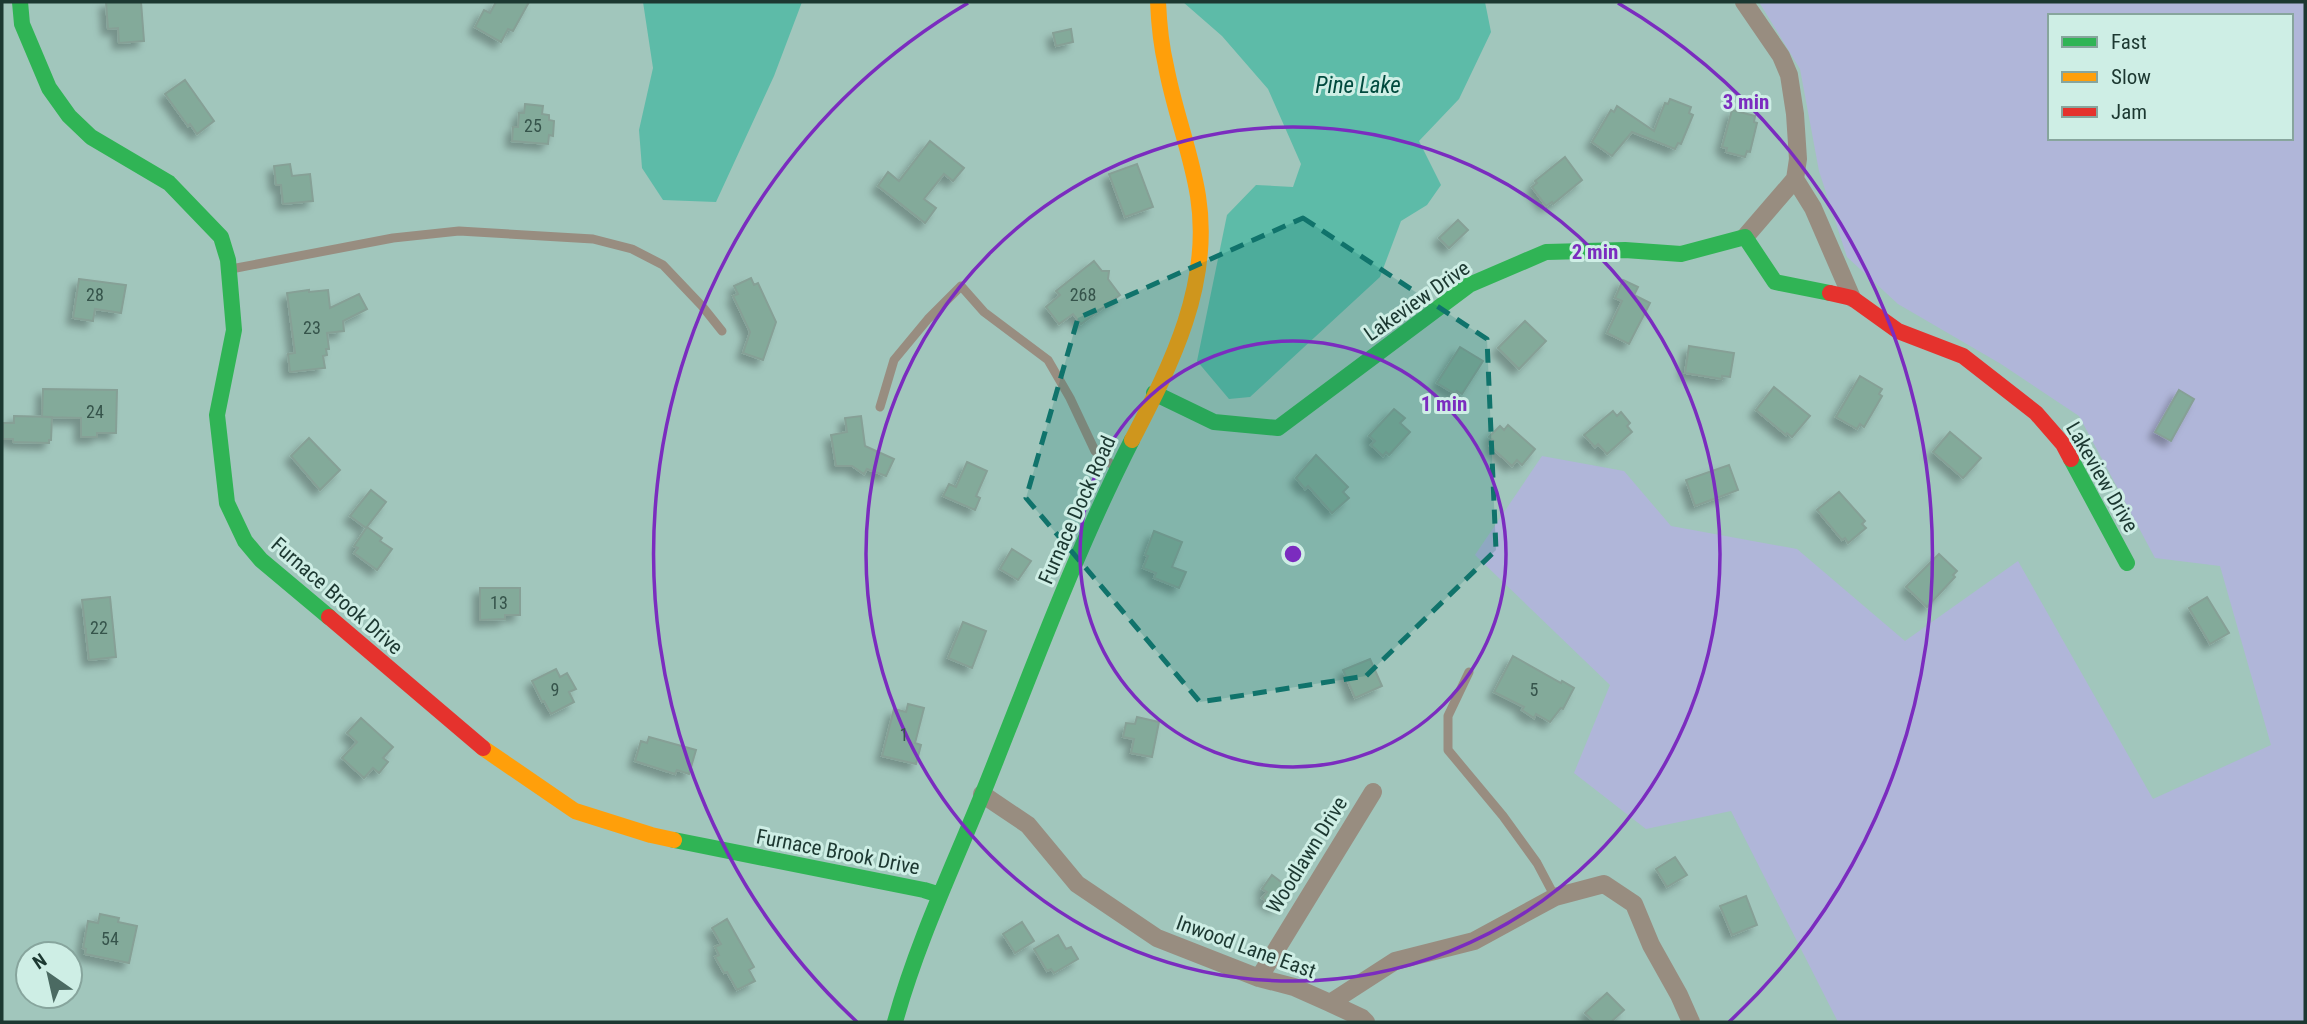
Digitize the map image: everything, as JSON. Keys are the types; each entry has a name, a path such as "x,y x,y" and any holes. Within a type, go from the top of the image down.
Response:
{"street":[{"name":"Furnace Brook Drive","path":"20,2 22,24 49,88 69,116 91,137 175,188 220,237 229,270 233,330 217,415 228,503 245,541 261,560 489,753 575,811 650,835 940,895"},
{"name":"Furnace Dock Road","path":"895,1022 904,988 940,895 1071,571 1175,353 1194,298 1201,247 1197,187 1164,57 1158,2"},
{"path":"1744,2 1781,56 1789,75 1796,114 1798,159 1795,179 1745,237"},
{"path":"1795,179 1813,208 1852,298"},
{"name":"Lakeview Drive","path":"1154,393 1214,422 1278,428 1469,285 1546,252 1625,250 1681,254 1745,237 1775,282 1852,298 1898,331 1964,356 2036,413 2063,444 2127,563"},
{"name":"Woodlawn Drive","path":"1259,978 1373,792"},
{"name":"Inwood Lane East","path":"982,794 1028,825 1077,884 1157,938 1330,1003 1395,961 1475,941 1555,897 1604,884 1634,904 1651,945 1691,1022"},
{"path":"1330,1003 1366,1022"}],"lane":[{"path":"229,270 393,238 459,231 593,239 632,249 663,265 722,331"},
{"path":"880,407 894,360 928,319 961,286 985,312 1048,360 1070,398 1095,451 1118,469"},
{"path":"1469,672 1448,716 1448,750 1503,816 1537,863 1555,897"}],"highlighted area":[{"path":"1303,218 1487,339 1496,550 1366,676 1200,702 1026,498 1078,318"}],"shaded area":[{"path":"1759,2 2305,2 2305,1022 1838,1022 1731,811 1646,829 1574,773 1610,685 1475,555 1542,456 1624,471 1671,526 1797,549 1905,641 2018,561 2153,799 2271,745 2220,566 2155,558 2079,416 2001,364 1898,304 1847,257 1819,171 1800,69"}],"water":[{"path":"643,2 802,2 774,76 716,202 663,200 642,168 639,130 653,68"},
{"name":"Pine Lake","path":"1183,2 1485,2 1491,32 1459,99 1419,141 1441,185 1427,205 1401,221 1380,277 1250,397 1229,399 1197,361 1227,215 1256,185 1293,187 1301,164 1268,89 1222,36"}],"building":[{"path":"106,2 141,2 144,41 119,43 118,28 108,29"},
{"path":"496,2 529,2 513,31 508,29 501,42 475,27 484,10 490,13"},
{"path":"1071,29 1073,42 1056,46 1053,33"},
{"path":"185,80 214,121 197,134 165,94"},
{"path":"1670,99 1691,107 1689,113 1693,115 1681,144 1678,143 1675,149 1632,132 1612,156 1592,142 1611,110 1614,112 1617,106 1654,131 1665,103 1668,104"},
{"path":"525,104 543,106 542,114 549,115 549,120 554,121 553,136 549,135 548,144 512,141 513,127 518,127 519,113 524,113"},
{"path":"1732,110 1755,116 1754,122 1757,123 1750,152 1747,151 1745,157 1726,152 1727,148 1722,147"},
{"path":"930,141 964,168 953,181 944,174 924,199 936,208 925,223 878,186 888,172 899,181"},
{"path":"1565,157 1582,180 1553,204 1552,202 1546,206 1532,187 1537,183 1535,181"},
{"path":"290,164 292,176 310,174 313,201 283,204 281,185 276,185 274,166"},
{"path":"1137,164 1153,207 1125,217 1109,174"},
{"path":"1458,220 1468,230 1449,248 1439,238"},
{"path":"1094,261 1102,271 1109,271 1108,279 1120,295 1081,324 1073,314 1059,324 1046,307 1060,295 1056,291"},
{"path":"751,278 754,285 758,283 776,322 763,360 743,353 750,332 733,296 738,294 734,286"},
{"path":"79,279 126,285 121,313 95,309 93,321 73,318"},
{"path":"1623,280 1638,287 1634,295 1650,303 1629,344 1607,333 1622,301 1615,298"},
{"path":"328,290 330,308 359,294 367,309 343,321 344,331 327,333 329,349 326,349 327,355 323,356 325,368 290,372 288,354 295,353 287,293"},
{"path":"1525,321 1546,341 1519,369 1498,348"},
{"path":"1689,346 1734,353 1730,377 1722,376 1722,379 1685,373"},
{"path":"1460,347 1483,361 1462,394 1457,391 1455,394 1437,383"},
{"path":"1860,376 1882,389 1879,394 1882,396 1864,427 1860,424 1857,429 1836,417"},
{"path":"1774,387 1810,416 1792,437 1756,410"},
{"path":"43,389 117,390 116,433 97,433 97,437 81,437 81,418 42,417"},
{"path":"2179,390 2194,399 2171,441 2155,432"},
{"path":"1394,409 1405,418 1400,423 1410,432 1389,455 1386,452 1383,456 1371,445 1375,441 1369,436"},
{"path":"1613,411 1617,416 1621,412 1630,423 1627,426 1632,432 1607,454 1598,444 1595,447 1584,435"},
{"path":"14,416 52,417 49,443 13,442 13,439 3,439 3,423 14,423"},
{"path":"861,416 865,446 894,459 886,476 867,469 864,474 852,466 836,466 831,435 847,432 845,418"},
{"path":"1508,425 1535,449 1522,465 1517,460 1512,466 1490,446 1494,441 1489,437 1500,426 1504,430"},
{"path":"1950,432 1981,458 1963,478 1933,452"},
{"path":"309,438 340,470 320,490 291,456"},
{"path":"1316,455 1348,487 1343,492 1349,498 1332,513 1308,486 1305,489 1296,478"},
{"path":"967,462 987,471 976,496 980,498 975,510 943,496 949,484 956,487"},
{"path":"1729,465 1738,490 1695,506 1686,480"},
{"path":"371,490 386,502 366,528 350,516"},
{"path":"1839,492 1865,521 1862,524 1866,528 1848,543 1845,538 1842,540 1817,510"},
{"path":"367,527 392,549 377,570 354,553 358,548 354,546"},
{"path":"1154,531 1182,542 1172,567 1186,572 1179,588 1154,578 1156,573 1143,568"},
{"path":"1012,549 1031,561 1018,580 1000,569"},
{"path":"1939,554 1957,571 1953,575 1955,577 1927,607 1906,587"},
{"path":"480,588 520,588 520,615 505,615 505,619 480,620"},
{"path":"110,597 116,657 89,660 82,600"},
{"path":"2207,597 2229,633 2210,644 2189,608"},
{"path":"963,622 986,631 972,668 948,658"},
{"path":"1513,656 1574,688 1563,709 1561,708 1550,722 1536,714 1534,718 1522,710 1524,707 1494,692"},
{"path":"1370,659 1382,686 1355,698 1343,670"},
{"path":"556,669 560,677 567,673 576,689 569,692 574,702 551,714 532,681"},
{"path":"908,704 924,708 915,743 921,745 916,764 882,756 894,709 906,712"},
{"path":"1137,717 1159,722 1152,757 1131,753 1134,739 1123,737 1126,723 1135,724"},
{"path":"361,718 393,747 383,758 388,762 379,773 373,768 364,778 342,758 357,742 347,733"},
{"path":"649,737 696,750 689,774 677,770 675,774 635,761 641,741 647,743"},
{"path":"1675,857 1687,875 1667,887 1656,869"},
{"path":"1272,875 1293,891 1282,905 1278,902 1275,907 1262,898 1267,892 1262,889"},
{"path":"1746,896 1757,925 1732,935 1720,906"},
{"path":"100,914 137,926 129,963 85,954 88,921 98,923"},
{"path":"727,919 754,967 749,970 755,981 737,990 715,957 719,955 715,947 721,944 712,928"},
{"path":"1022,922 1034,941 1015,953 1003,934"},
{"path":"1058,935 1066,949 1071,947 1078,959 1054,973 1051,969 1047,971 1034,949"},
{"path":"1607,993 1624,1010 1611,1022 1594,1022 1585,1013"}],"traffic: fast":[{"path":"20,2 22,24 49,88 69,116 91,137 169,183 221,237 228,260 234,330 217,415 227,503 245,541 261,560 329,617"},
{"path":"1154,393 1214,422 1278,428 1469,285 1546,252 1625,250 1681,254 1745,237 1775,282 1830,293"},
{"path":"895,1022 926,931 1056,610 1092,524 1132,440"},
{"path":"2071,459 2127,563"},
{"path":"674,840 940,895"}],"traffic: slow":[{"path":"1132,440 1161,382 1185,322 1194,292 1201,229 1191,163 1164,58 1158,2"},
{"path":"483,748 575,811 674,840"}],"traffic: jam":[{"path":"1830,293 1852,298 1898,331 1963,356 2036,413 2063,444 2071,459"},
{"path":"329,617 483,748"}]}
